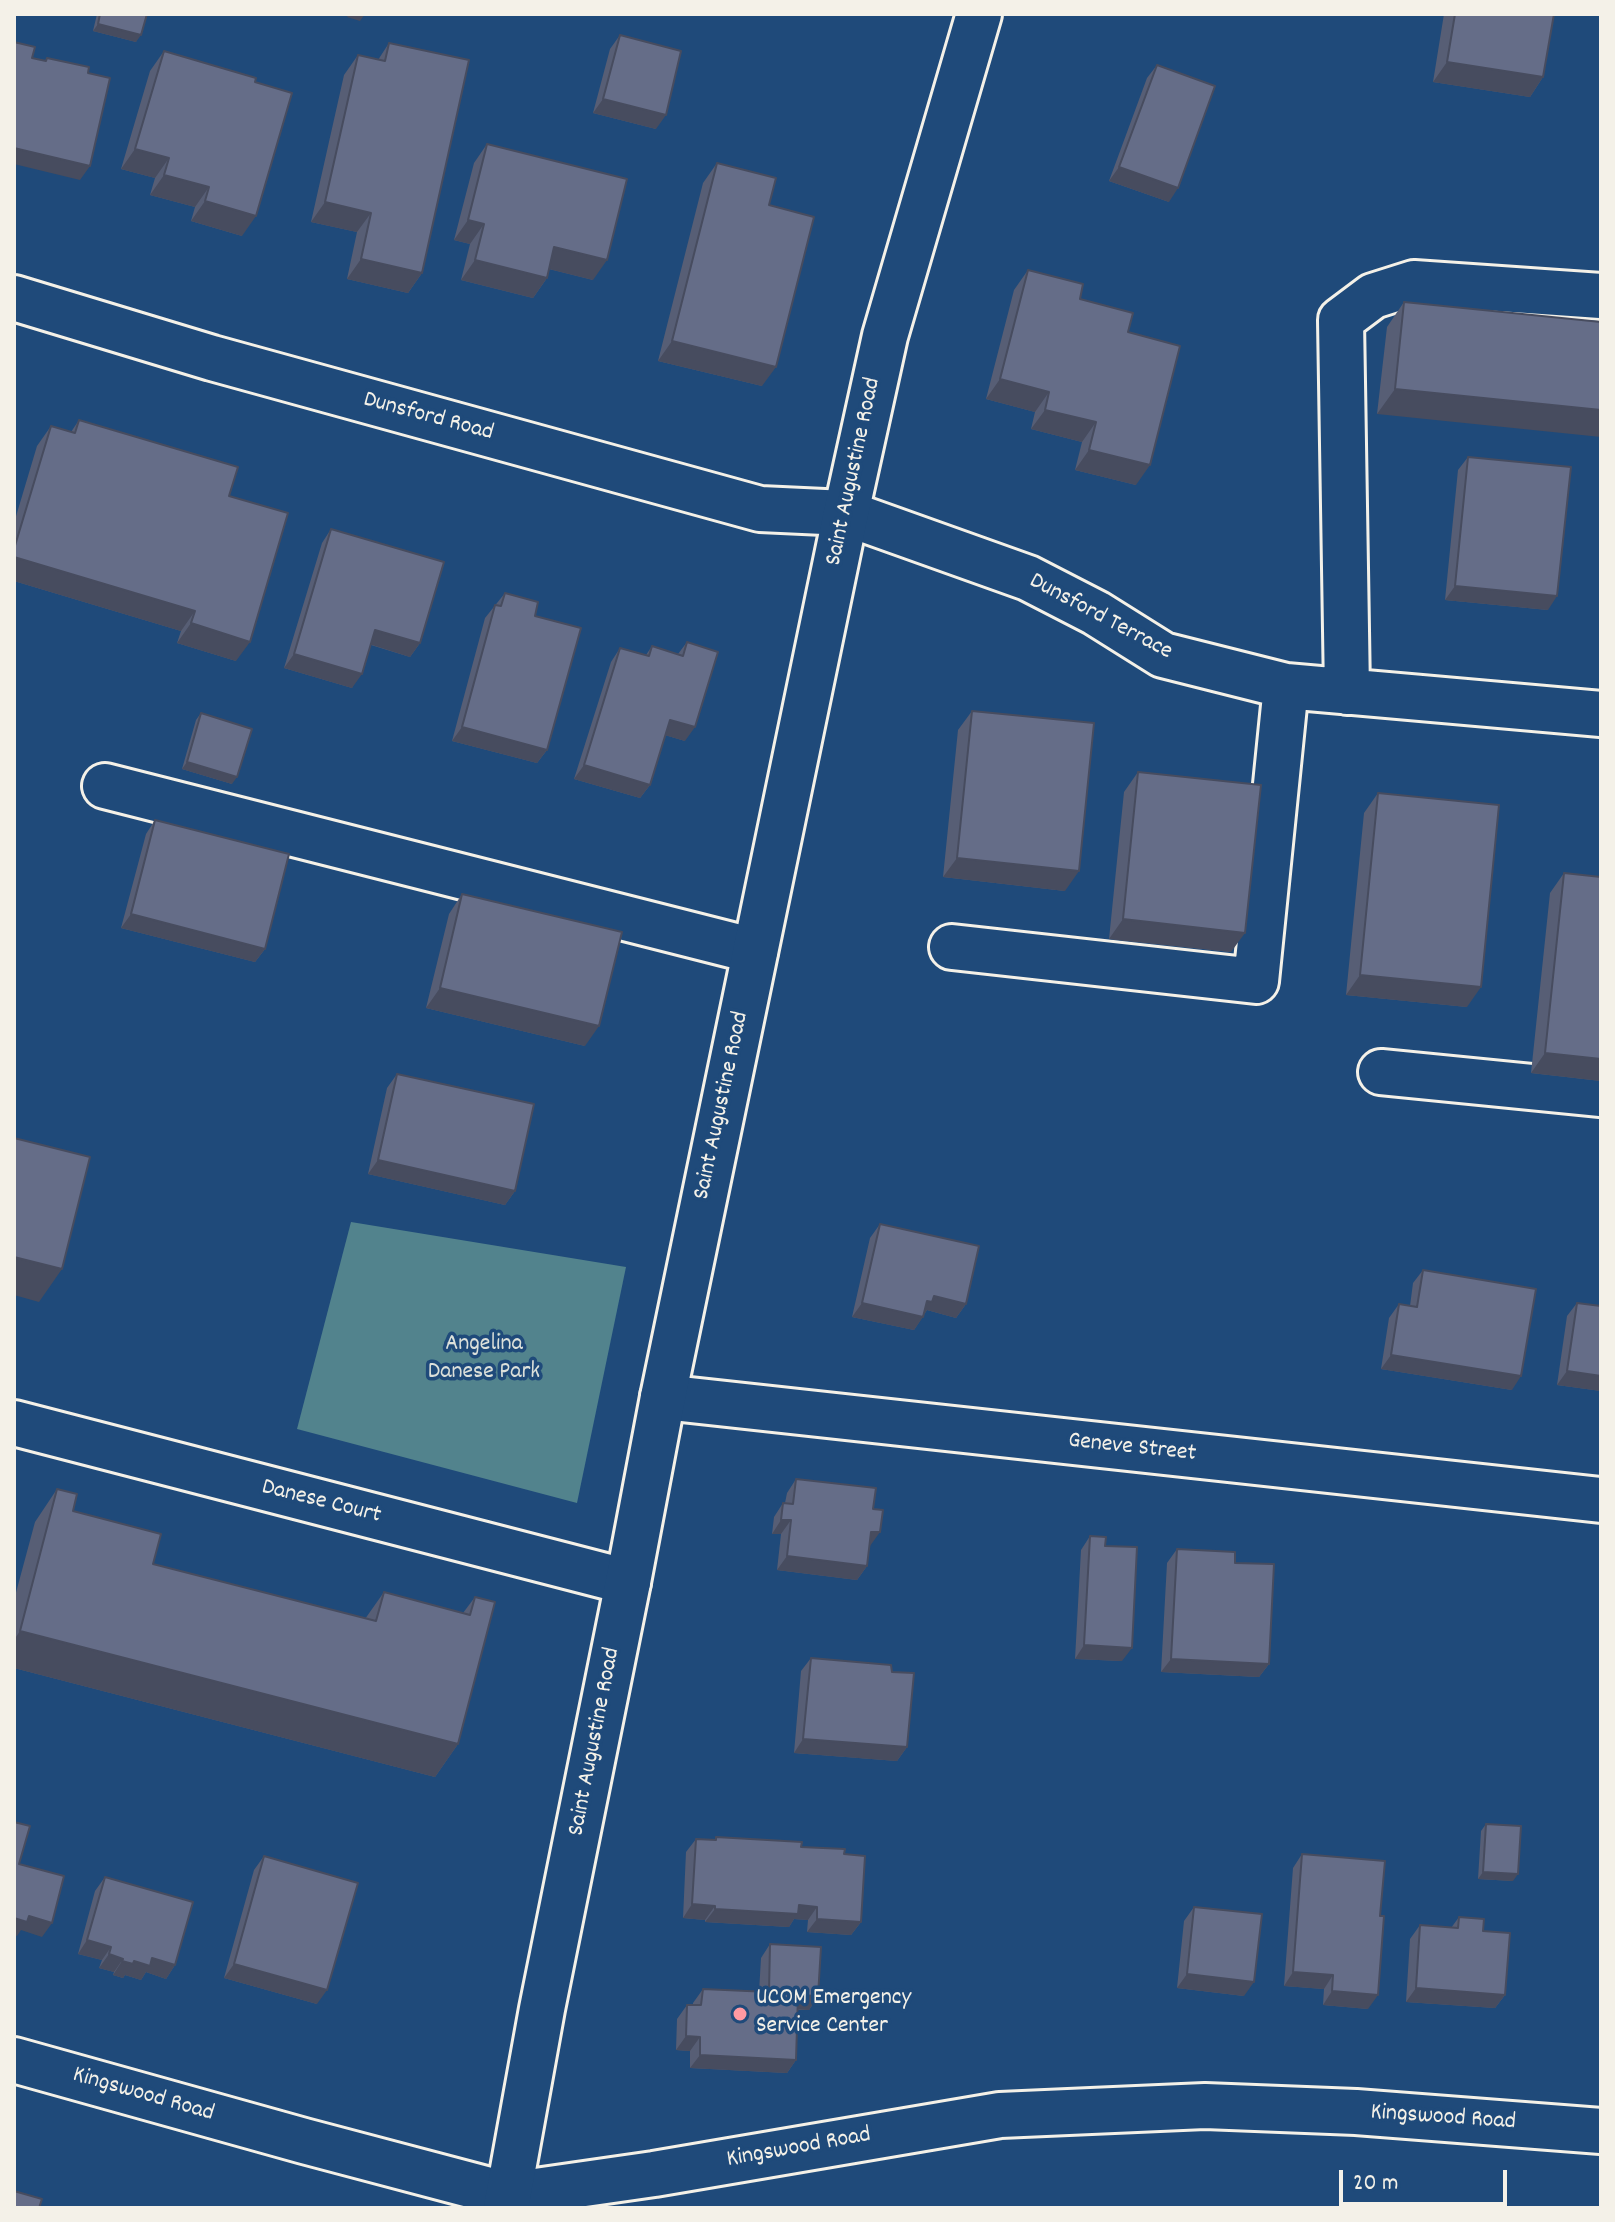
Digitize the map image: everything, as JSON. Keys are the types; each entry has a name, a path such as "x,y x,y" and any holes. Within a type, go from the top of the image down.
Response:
{"street":[{"name":"Saint Augustine Road","path":"507,2202 663,1397 846,513 885,336 979,14"},
{"path":"1347,692 1341,320 1373,296 1414,283 1601,296"},
{"name":"Dunsford Road","path":"14,298 212,358 760,509 846,513"},
{"name":"Dunsford Terrace","path":"846,513 1028,578 1096,613 1163,655 1286,686 1601,714"},
{"path":"952,947 1256,981 1286,686"},
{"path":"105,786 755,951"},
{"path":"1381,1072 1601,1094"},
{"name":"Geneve Street","path":"663,1397 1601,1500"},
{"name":"Danese Court","path":"14,1423 628,1582"},
{"name":"Kingswood Road","path":"14,2060 507,2202 1000,2115 1205,2106 1356,2112 1601,2131"}],"green space":[{"name":"Angelina Danese Park","path":"351,1222 626,1267 577,1503 297,1429"}],"building":[{"path":"100,14 147,14 141,35 98,24"},
{"path":"1455,14 1554,14 1543,77 1447,62"},
{"path":"620,35 681,51 666,115 603,99"},
{"path":"14,42 35,47 32,58 89,67 88,73 110,78 90,166 14,148"},
{"path":"389,43 469,60 422,273 361,259 371,213 325,202 358,55 385,61"},
{"path":"164,51 256,78 255,82 292,93 256,216 205,201 209,187 164,175 169,158 135,149"},
{"path":"1157,65 1215,86 1178,188 1119,167"},
{"path":"487,144 627,179 607,260 554,247 547,278 475,260 484,224 468,220"},
{"path":"717,163 776,178 769,205 814,217 776,367 672,341"},
{"path":"1028,270 1083,284 1080,299 1133,313 1128,332 1180,346 1150,465 1089,450 1096,422 1045,410 1049,392 1000,379"},
{"path":"1404,302 1601,322 1601,410 1395,389"},
{"path":"79,420 238,467 229,496 288,513 250,642 191,623 195,611 14,557 51,426 75,433"},
{"path":"1468,457 1571,467 1557,596 1455,586"},
{"path":"331,529 444,562 420,643 375,630 362,674 294,654"},
{"path":"505,593 538,602 535,616 581,628 547,750 462,727 495,605 501,606"},
{"path":"687,642 718,652 695,727 670,720 650,785 584,765 620,648 649,656 652,646 683,656"},
{"path":"972,711 1094,723 1079,871 957,858"},
{"path":"201,713 252,729 237,777 187,762"},
{"path":"1138,772 1261,785 1245,933 1123,919"},
{"path":"1378,793 1499,805 1481,987 1360,975"},
{"path":"155,820 289,854 265,949 131,914"},
{"path":"1564,873 1601,877 1601,1059 1545,1053"},
{"path":"462,894 622,932 599,1026 440,988"},
{"path":"397,1074 534,1104 515,1191 378,1160"},
{"path":"14,1138 90,1157 62,1269 14,1257"},
{"path":"880,1224 979,1246 966,1304 934,1296 932,1302 927,1301 923,1317 862,1303"},
{"path":"1423,1270 1536,1289 1521,1376 1391,1355 1399,1304 1417,1307"},
{"path":"1577,1303 1601,1306 1601,1376 1567,1371"},
{"path":"796,1479 876,1488 873,1509 883,1510 880,1532 871,1532 867,1566 787,1556 791,1520 781,1520 783,1503 793,1504"},
{"path":"57,1489 77,1494 73,1511 161,1534 153,1564 376,1621 384,1592 470,1615 475,1597 495,1602 458,1744 20,1631"},
{"path":"1090,1536 1106,1537 1105,1546 1137,1547 1132,1648 1084,1645"},
{"path":"1177,1549 1235,1552 1235,1563 1274,1564 1269,1664 1171,1659"},
{"path":"811,1658 891,1665 892,1672 914,1673 907,1747 803,1739"},
{"path":"14,1822 30,1826 19,1864 64,1876 52,1923 29,1916 27,1922 14,1918"},
{"path":"1486,1824 1521,1826 1518,1874 1483,1872"},
{"path":"716,1837 802,1842 801,1847 845,1849 844,1854 865,1856 861,1922 817,1919 817,1907 799,1905 798,1914 715,1909 715,1906 692,1904 696,1839 716,1840"},
{"path":"1302,1854 1385,1861 1378,1995 1332,1991 1333,1975 1293,1972"},
{"path":"264,1856 358,1883 327,1990 234,1964"},
{"path":"105,1877 193,1902 175,1965 152,1958 150,1966 122,1961 109,1954 111,1947 87,1940"},
{"path":"1194,1907 1262,1914 1254,1982 1187,1974"},
{"path":"1459,1917 1484,1919 1483,1931 1510,1933 1505,1995 1416,1988 1420,1925 1458,1928"},
{"name":"UCOM Emergency Service Center","path":"770,1944 821,1947 818,1996 798,1995 796,2060 700,2055 700,2037 686,2036 687,2005 701,2005 703,1989 769,1992"},
{"path":"14,2191 42,2199 39,2208 14,2208"}],"place":[{"name":"UCOM Emergency Service Center","path":"740,2014"}]}
